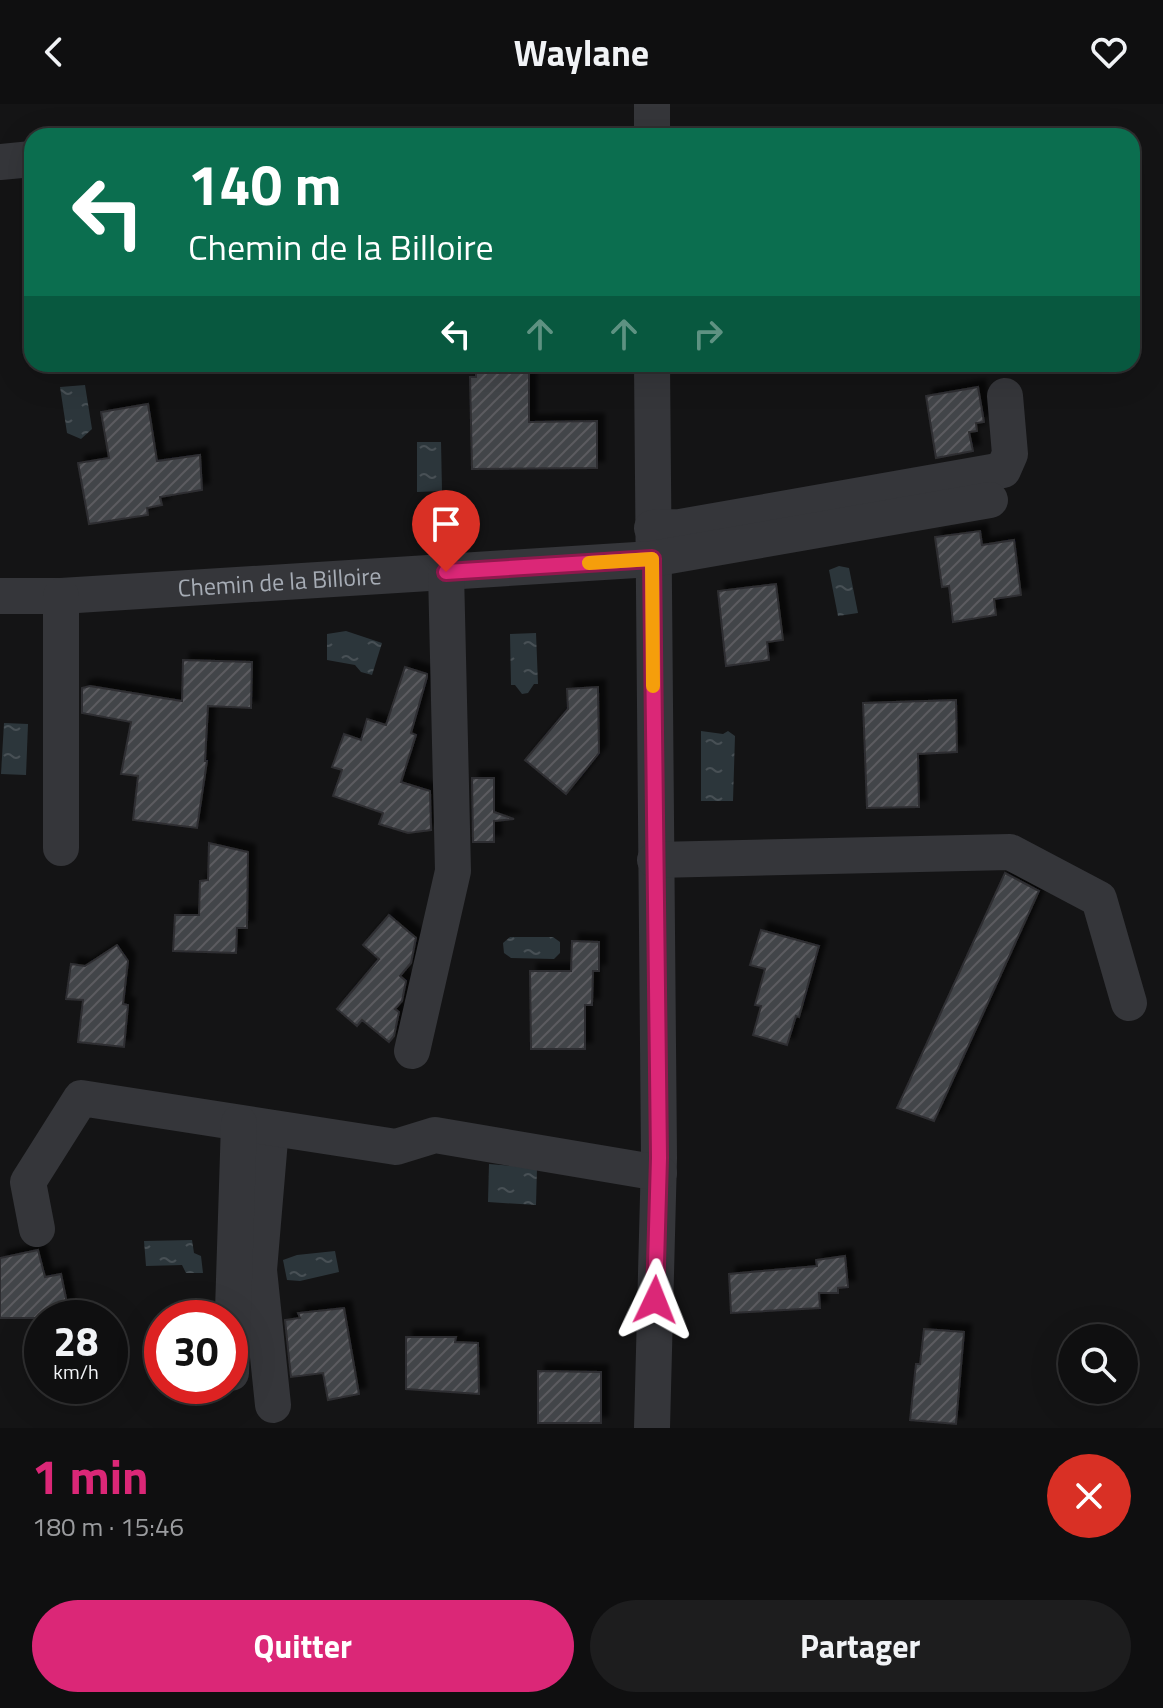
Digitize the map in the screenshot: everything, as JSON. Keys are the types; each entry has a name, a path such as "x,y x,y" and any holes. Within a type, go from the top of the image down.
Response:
{"street":[{"path":"652,104 652,128"},
{"path":"0,162 24,160"},
{"path":"652,372 659,1173 652,1428"},
{"path":"652,544 680,527 1003,470 1010,454 1005,396"},
{"path":"652,544 990,500"},
{"name":"Chemin de la Billoire","path":"0,596 61,596 446,572 652,544"},
{"path":"412,1051 453,871 446,572"},
{"path":"61,596 61,848"},
{"path":"655,860 1010,852 1099,899 1129,1003"},
{"path":"37,1229 28,1182 81,1098 396,1147 435,1135 659,1173"},
{"path":"238,1300 255,1125"},
{"path":"255,1125 259,1270 273,1405"}],"water":[{"path":"85,385 92,429 81,439 67,433 60,387"},
{"path":"417,442 441,442 442,491 417,492"},
{"path":"839,566 849,568 858,613 838,616 829,570"},
{"path":"346,631 382,643 372,675 361,672 355,665 327,660 327,634"},
{"path":"536,633 538,684 522,694 515,685 511,685 510,634"},
{"path":"4,723 28,724 26,775 1,774"},
{"path":"701,731 723,734 728,731 735,736 733,801 701,801"},
{"path":"510,937 553,937 560,942 560,953 554,959 511,958 504,953 503,943"},
{"path":"489,1164 537,1168 536,1205 488,1202"},
{"path":"192,1240 194,1253 201,1256 203,1273 186,1273 182,1265 146,1266 144,1241"},
{"path":"335,1251 339,1272 300,1281 287,1280 283,1260 297,1255"}],"building":[{"path":"476,372 529,372 529,422 597,421 597,468 472,469 470,377 476,377"},
{"path":"978,387 984,422 976,423 977,431 969,432 973,451 936,458 926,396"},
{"path":"148,404 157,461 200,455 202,490 160,497 162,505 147,508 148,515 89,524 78,463 109,458 101,412"},
{"path":"980,531 982,545 1014,540 1021,595 994,599 996,615 953,622 949,586 942,587 935,537"},
{"path":"776,584 783,640 767,642 769,660 726,666 718,591"},
{"path":"183,660 252,662 251,708 208,706 207,761 197,828 133,820 138,776 121,774 131,722 82,713 82,688 90,686 182,701"},
{"path":"405,667 427,674 427,677 411,733 416,735 401,782 430,791 431,830 408,833 379,824 383,813 333,796 342,770 332,767 344,734 361,740 367,719 386,725"},
{"path":"598,687 599,753 566,794 525,760 568,709 567,689"},
{"path":"956,700 957,752 918,754 919,807 867,808 863,703"},
{"path":"472,778 494,778 494,812 514,819 494,821 494,842 473,842"},
{"path":"209,843 248,852 247,928 237,928 236,953 173,951 175,915 199,915 200,881 208,880"},
{"path":"1005,873 1039,891 934,1121 897,1108"},
{"path":"389,915 416,938 411,963 400,976 406,981 402,1001 395,1009 399,1012 394,1036 389,1042 362,1020 357,1026 337,1009 379,959 363,945"},
{"path":"761,930 819,946 799,1017 796,1016 787,1045 753,1035 761,1006 755,1005 765,969 750,965"},
{"path":"572,941 599,942 599,971 593,971 592,1005 585,1005 585,1049 531,1049 530,971 571,971"},
{"path":"117,945 128,961 123,1004 128,1005 124,1047 78,1042 83,1000 66,999 71,964 85,966"},
{"path":"38,1250 45,1277 61,1274 66,1300 24,1300 24,1318 0,1318 0,1258"},
{"path":"845,1256 848,1287 838,1288 838,1293 819,1293 820,1308 731,1313 729,1274 817,1266 816,1260"},
{"path":"344,1308 359,1394 328,1400 323,1373 291,1377 285,1320 300,1318 298,1313"},
{"path":"924,1329 964,1332 956,1424 910,1420 916,1364 920,1364"},
{"path":"406,1337 456,1337 455,1342 478,1343 479,1394 406,1389"},
{"path":"538,1371 601,1372 601,1423 538,1423"}],"slow traffic":[{"path":"589,563 652,559 653,686"}],"route":[{"path":"446,572 652,559 659,1158 655,1300"}]}
